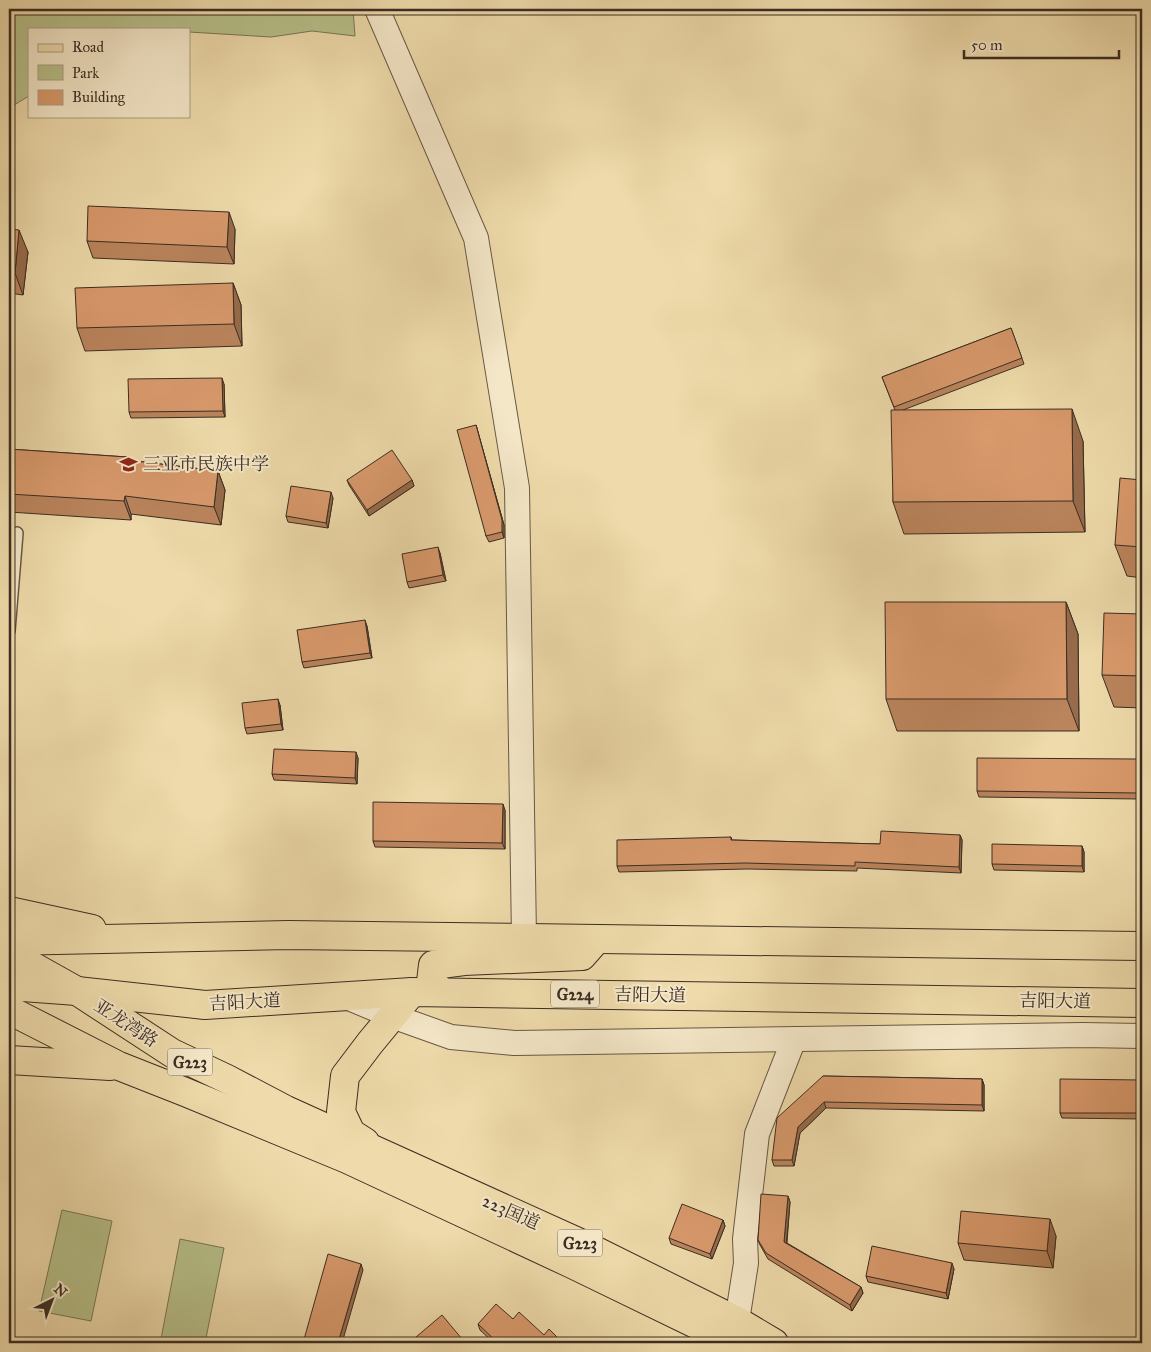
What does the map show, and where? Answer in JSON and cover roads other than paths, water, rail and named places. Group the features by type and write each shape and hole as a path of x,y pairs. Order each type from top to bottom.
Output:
{"main road":[{"path":"9,911 135,938"},
{"path":"9,941 288,935 1142,946"},
{"path":"442,992 431,982 433,965 464,961 582,956 598,939"},
{"name":"亚龙湾路","path":"9,953 77,991 172,1053 286,1110 380,1153"},
{"name":"吉阳大道","path":"9,986 77,991 205,1005 412,992 1142,1003"},
{"path":"380,1153 351,1133 341,1112 346,1076 412,992"},
{"name":"亚龙湾路","path":"9,1010 119,1066 347,1159"},
{"path":"9,1060 119,1066"},
{"name":"223国道","path":"380,1153 580,1243 734,1332"},
{"name":"223国道","path":"347,1159 708,1330 734,1332 774,1343"}],"street":[{"path":"377,9 476,238 515,478 517,498 524,938"},
{"path":"344,996 392,1016 451,1037 514,1043 1142,1036"},
{"path":"734,1332 746,1263 744,1238 757,1134 794,1039"}],"lane":[{"path":"9,631 17,533"}],"place":[{"name":"三亚市民族中学","path":"129,464"}]}
